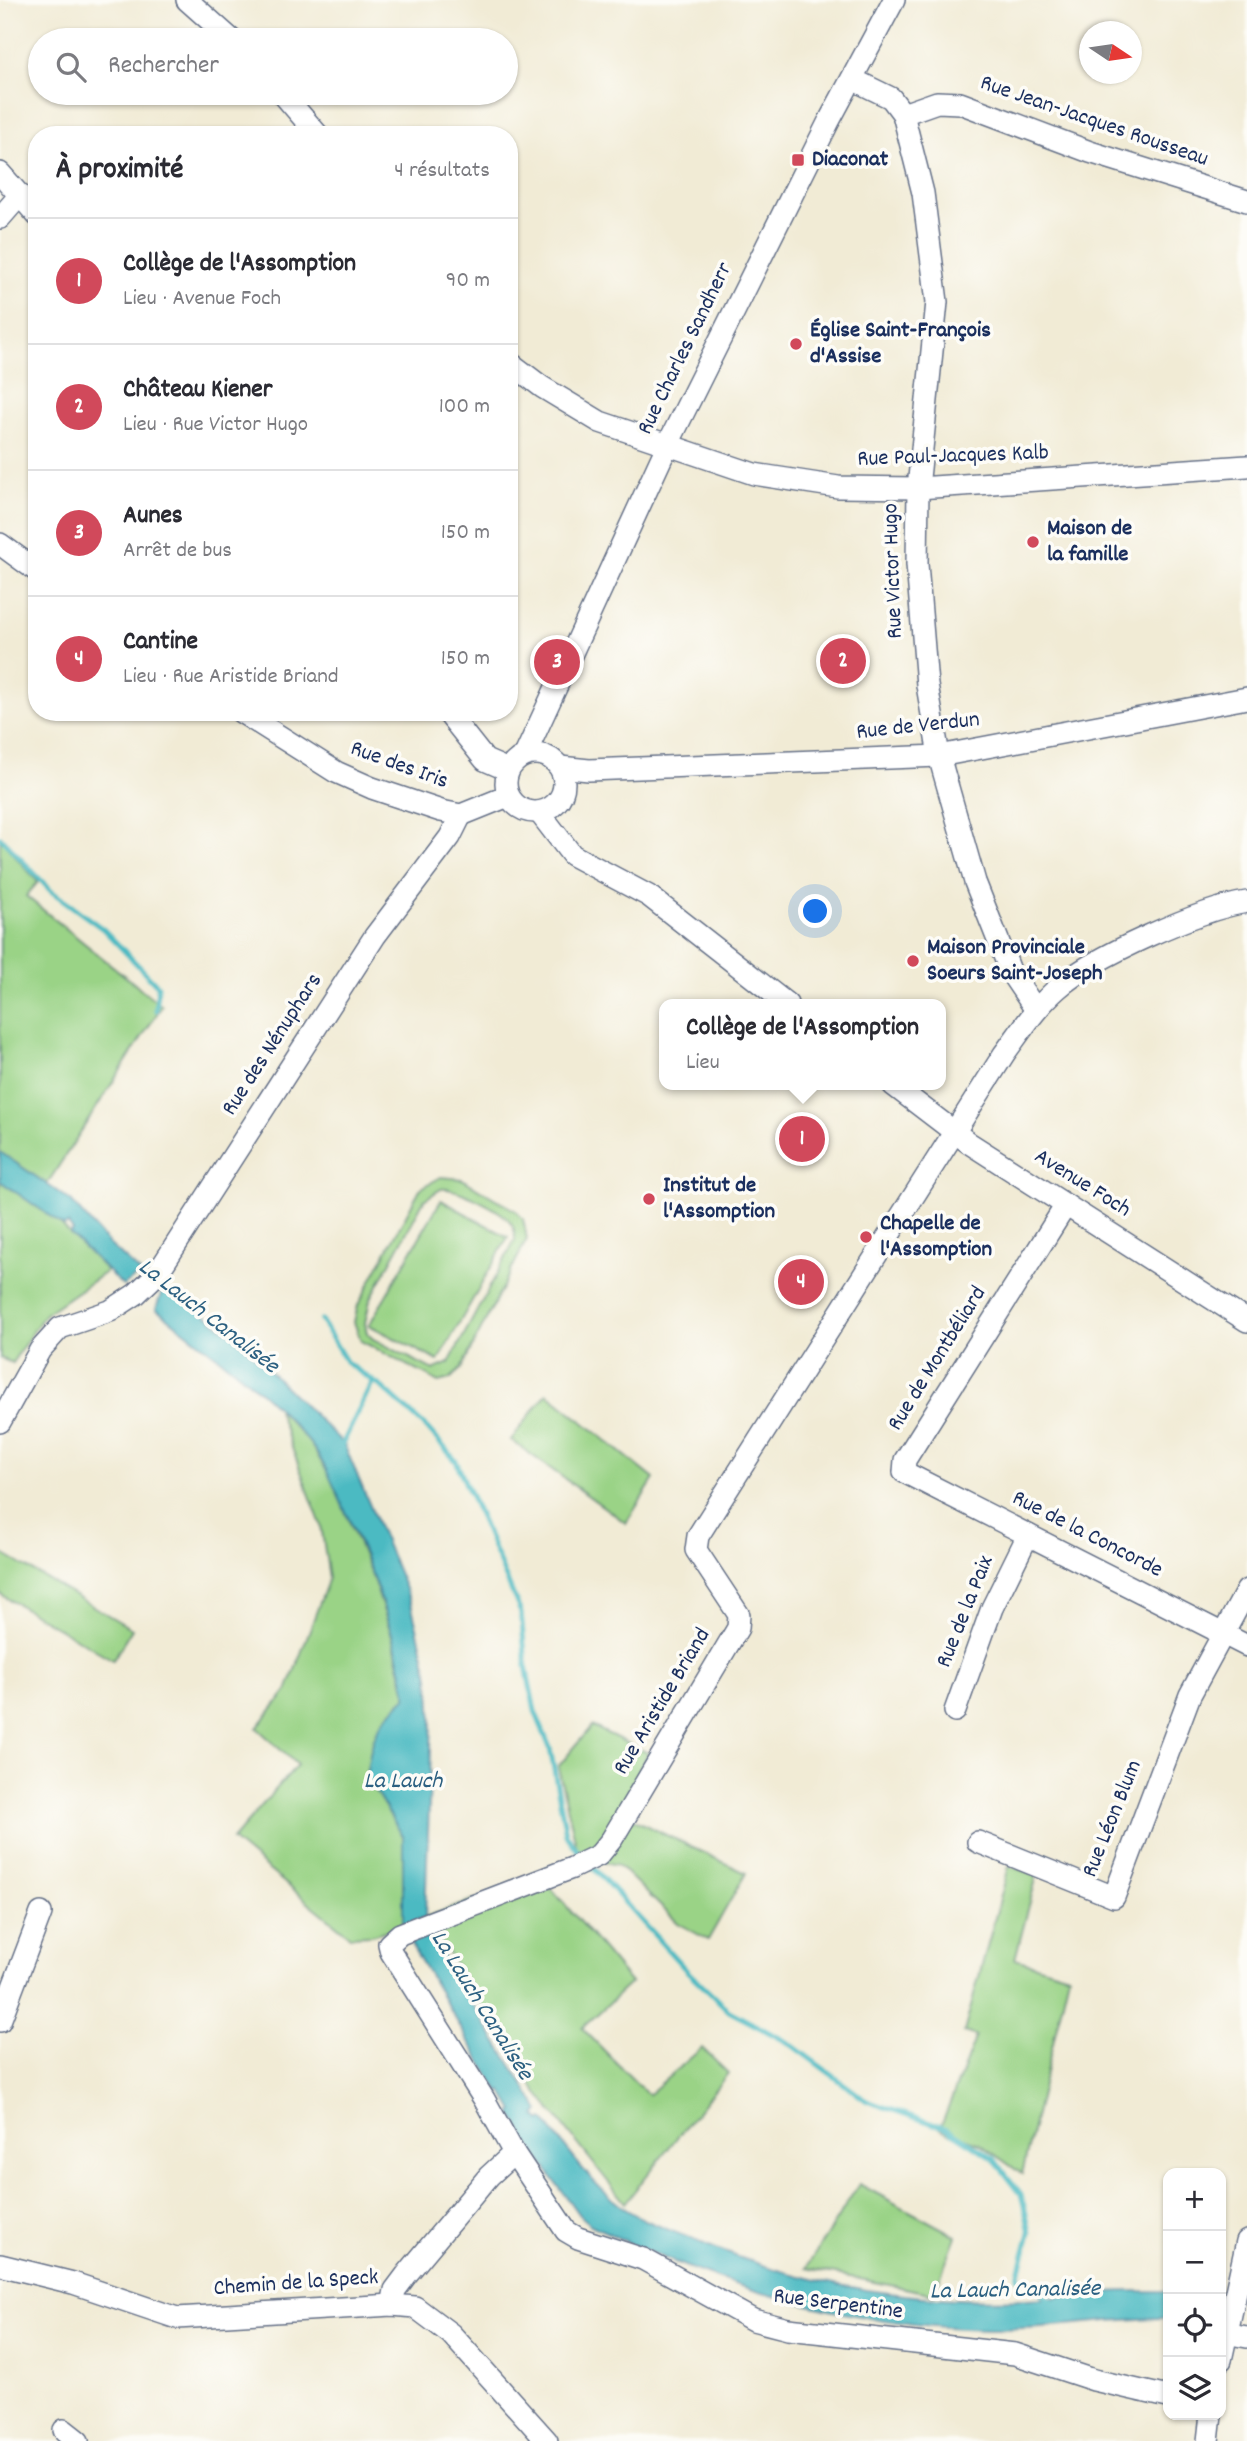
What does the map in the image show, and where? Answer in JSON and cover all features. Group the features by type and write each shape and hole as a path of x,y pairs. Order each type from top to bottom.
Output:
{"street":[{"path":"187,0 218,28"},
{"name":"Rue Charles Sandherr","path":"548,780 540,727 667,446 894,0"},
{"path":"852,79 891,98 903,114"},
{"name":"Rue Jean-Jacques Rousseau","path":"903,114 937,102 960,103 1090,152 1247,201"},
{"path":"292,105 310,126"},
{"name":"Rue Victor Hugo","path":"903,114 923,193 937,302 918,488 917,564 921,633 939,756 975,883 1011,973 1036,1010"},
{"path":"0,173 28,205"},
{"path":"0,218 19,195"},
{"name":"Rue Paul-Jacques Kalb","path":"518,369 542,387 600,422 754,474 838,487 918,488 1247,466"},
{"path":"0,544 28,564"},
{"name":"Rue de Verdun","path":"508,770 548,780 589,770 939,756 1247,698"},
{"name":"Rue des Iris","path":"255,721 336,772 384,792 461,815 508,796"},
{"path":"454,721 485,760 508,770 505,783 508,796 516,806 527,811 548,780"},
{"path":"548,780 559,838 572,855 649,896 782,999"},
{"name":"Rue des Nénuphars","path":"0,1422 40,1350 60,1328 110,1311 157,1274 375,936 450,837 461,815"},
{"name":"Rue Aristide Briand","path":"395,1939 435,1920 590,1859 612,1839 738,1628 739,1615 696,1550 698,1536 881,1252 954,1131 1036,1010 1060,986 1116,952 1174,925 1247,902"},
{"name":"Avenue Foch","path":"900,1090 954,1131 1247,1321"},
{"name":"Rue de Montbéliard","path":"904,1472 905,1460 1066,1205"},
{"name":"Rue de la Concorde","path":"904,1472 1247,1646"},
{"name":"Rue de la Paix","path":"955,1711 992,1608 1028,1535"},
{"path":"1222,1633 1247,1590"},
{"name":"Rue Léon Blum","path":"978,1842 1114,1897 1189,1695 1222,1633"},
{"path":"0,2021 41,1913"},
{"name":"Rue Serpentine","path":"395,1939 391,1952 477,2088 514,2153 566,2231 578,2238 643,2259 753,2320 789,2329 1015,2354 1094,2379 1163,2396"},
{"path":"392,2305 395,2290 407,2274 489,2176 514,2153"},
{"path":"1222,2357 1247,2241"},
{"name":"Chemin de la Speck","path":"0,2265 73,2283 177,2318 392,2305 415,2307 451,2334 547,2441"},
{"path":"1227,2325 1247,2337"},
{"path":"1209,2441 1211,2420"}],"green space":[{"path":"0,839 38,882 26,896 162,1006 47,1184 0,1152"},
{"path":"441,1177 462,1179 516,1211 523,1219 527,1239 461,1369 450,1379 439,1382 361,1341 354,1322 358,1305 420,1189","holes":["441,1189 467,1195 499,1212 512,1225 515,1240 449,1363 433,1370 373,1339 367,1333 365,1323 370,1300 424,1200"]},
{"path":"0,1181 57,1221 107,1271 45,1314 12,1363 0,1358"},
{"path":"441,1200 508,1237 438,1361 369,1325"},
{"path":"547,1393 654,1479 626,1523 511,1440"},
{"path":"277,1408 310,1443 332,1480 372,1576 392,1636 407,1697 388,1715 377,1732 366,1776 403,1836 403,1926 371,1935 350,1936 232,1840 297,1765 257,1728 287,1691 329,1578 321,1525"},
{"path":"0,1552 132,1629 113,1660 0,1594"},
{"path":"592,1726 648,1753 618,1812 746,1873 708,1940 678,1923 618,1865 579,1857 558,1767"},
{"path":"1009,1866 1037,1875 1015,1959 1069,1975 1022,2174 980,2144 940,2129 976,2036 964,2032"},
{"path":"542,1877 631,1983 582,2028 648,2095 702,2048 728,2073 625,2203 536,2091 425,1917"},
{"path":"859,2184 956,2236 934,2294 806,2268"}],"water":[{"path":"0,1152 71,1201 108,1243 141,1273 123,1286 70,1234 73,1231 68,1224 64,1226 0,1181"},
{"name":"La Lauch","path":"163,1288 191,1303 237,1339 344,1444 411,1603 429,1677 432,1720 425,1917 403,1926 403,1836 366,1776 377,1732 388,1715 407,1697 389,1623 372,1575 331,1480 314,1448 255,1387 156,1309"},
{"path":"432,1930 445,1960 540,2111 536,2115 541,2121 544,2119 600,2188 639,2217 749,2261 850,2287 902,2295 1005,2300 1117,2291 1163,2291 1163,2318 988,2329 883,2320 782,2299 733,2284 589,2224 579,2215 532,2149 511,2113 514,2111 502,2091 499,2092 408,1939"}],"waterway":[{"path":"0,837 51,891 103,929 158,986 156,1010"},
{"path":"321,1320 347,1363 383,1388 427,1428 456,1461 521,1613 526,1666 535,1711 550,1748 566,1834 583,1858"},
{"path":"341,1447 373,1381"},
{"name":"La Lauch Canalisée","path":"590,1864 687,1971 729,2011 789,2043 867,2101 948,2129 993,2158 1021,2194 1027,2218 1030,2233 1018,2277 1055,2303"}],"place":[{"name":"Diaconat","path":"798,160"},
{"name":"Église Saint-François d'Assise","path":"796,344"},
{"name":"Maison de la famille","path":"1033,542"},
{"name":"Château Kiener","path":"843,661"},
{"name":"Aunes","path":"557,662"},
{"name":"Maison Provinciale Soeurs Saint-Joseph","path":"913,961"},
{"name":"Collège de l'Assomption","path":"802,1139"},
{"name":"Institut de l'Assomption","path":"649,1199"},
{"name":"Chapelle de l'Assomption","path":"866,1237"},
{"name":"Cantine","path":"801,1282"}]}
